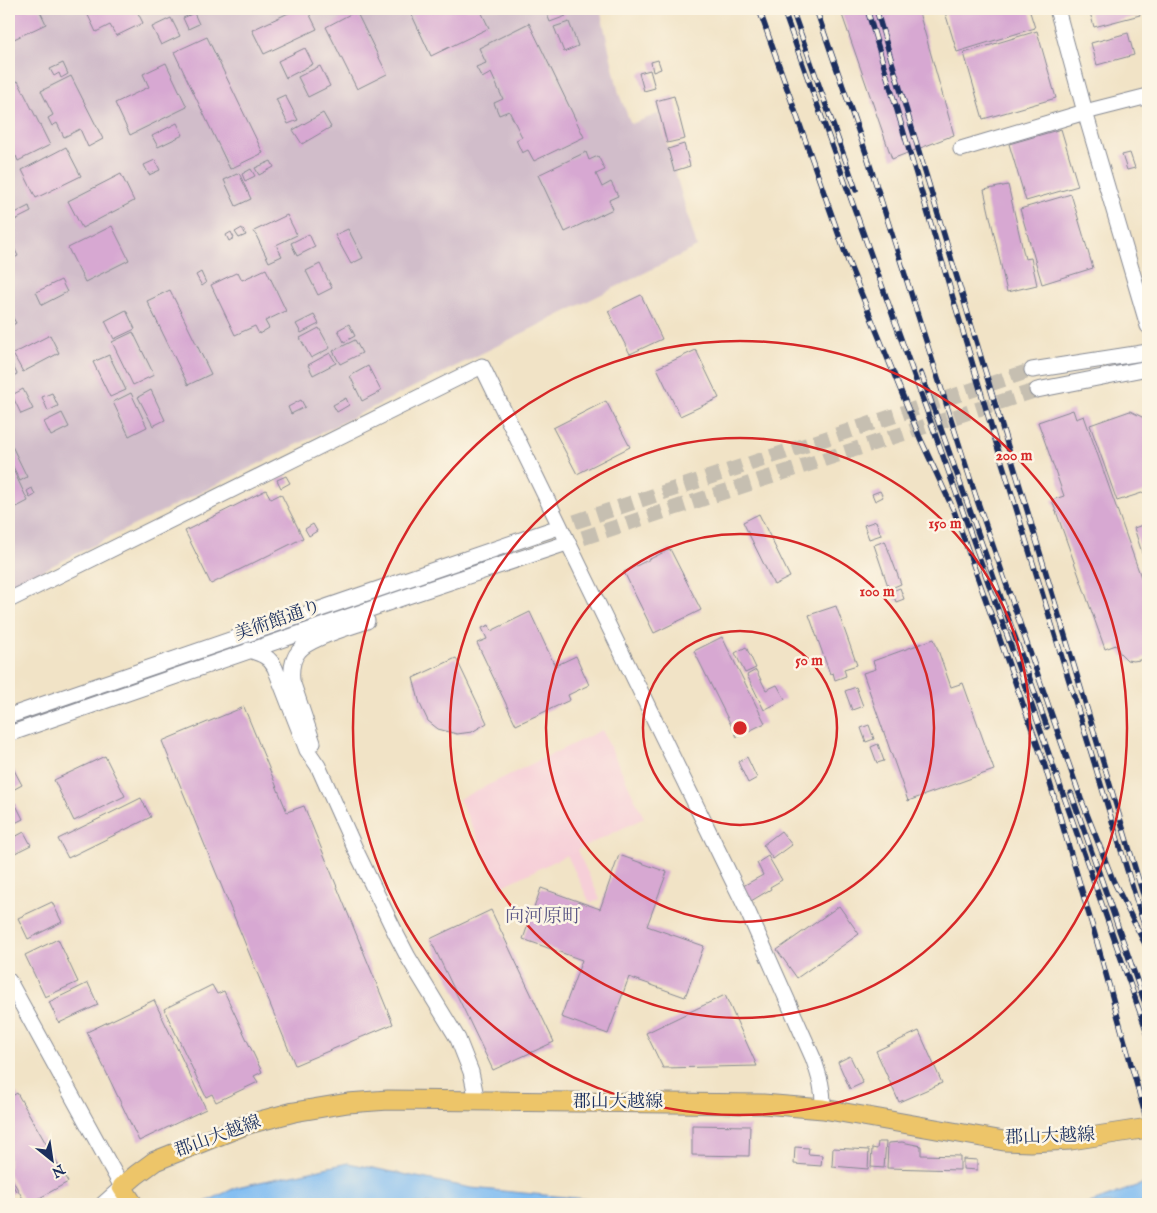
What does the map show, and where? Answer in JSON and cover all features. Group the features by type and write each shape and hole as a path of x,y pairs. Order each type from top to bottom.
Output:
{"main road":[{"name":"郡山大越線","path":"128,1196 136,1174 155,1161 248,1124 294,1112 368,1101 704,1102 763,1104 823,1109 1004,1141 1030,1142 1071,1140 1148,1128"}],"street":[{"path":"1057,9 1085,112 1148,326"},
{"path":"961,150 1085,112 1148,96"},
{"path":"1032,370 1148,352"},
{"path":"9,600 482,366 748,912 814,1058 823,1095 823,1109"},
{"path":"1037,390 1148,368"},
{"name":"美術館通り","path":"9,716 553,529"},
{"name":"美術館通り","path":"9,734 249,650 561,545"},
{"path":"318,766 315,748 292,681 291,671 298,651 320,638 391,611 398,607 408,596"},
{"path":"249,650 262,654 272,663 307,750 318,766 356,853 396,934 458,1039 471,1072 477,1101"},
{"path":"9,981 128,1196 103,1204"}],"shaded area":[{"path":"9,9 600,9 619,94 631,124 658,114 697,247 9,587"},
{"path":"602,730 644,818 577,850 600,899 590,903 567,855 501,887 459,799"}],"water":[{"path":"348,1163 471,1188 638,1204 201,1204 237,1187"},
{"path":"1148,1182 1148,1204 1087,1204"}],"building":[{"path":"16,9 39,9 46,24 14,39 9,28 9,12"},
{"path":"85,9 136,9 143,23 116,36 110,25 96,32"},
{"path":"297,9 307,9 317,29 264,54 252,30"},
{"path":"409,9 480,9 489,28 431,56"},
{"path":"545,9 563,9 566,16 550,22"},
{"path":"840,9 918,9 954,135 892,159"},
{"path":"944,9 1029,9 1035,28 957,52"},
{"path":"1089,9 1138,9 1140,15 1094,27"},
{"path":"356,11 387,74 357,89 326,27"},
{"path":"194,13 199,24 188,29 183,18"},
{"path":"171,18 180,36 161,45 152,27"},
{"path":"569,22 578,46 564,52 554,27"},
{"path":"529,23 584,137 534,161 528,150 522,153 516,140 522,137 509,111 499,115 494,103 503,99 491,73 482,78 476,67 486,63 479,48"},
{"path":"1037,31 1056,98 983,119 964,53"},
{"path":"1128,33 1134,55 1097,65 1091,43"},
{"path":"207,37 263,153 230,169 174,52"},
{"path":"305,48 313,64 286,78 278,61"},
{"path":"658,60 661,69 653,72 651,62"},
{"path":"63,63 68,74 61,78 59,73 54,76 50,69"},
{"path":"166,63 187,107 130,135 115,103 149,87 143,74"},
{"path":"320,66 330,86 308,97 298,77"},
{"path":"650,70 655,88 644,91 639,73"},
{"path":"71,76 103,139 88,147 80,129 64,137 57,123 52,126 48,118 53,115 41,91"},
{"path":"18,81 50,145 18,161 16,156 9,160 9,85"},
{"path":"285,95 298,120 288,124 276,99"},
{"path":"674,96 685,139 667,143 656,101"},
{"path":"323,113 331,127 302,144 293,130"},
{"path":"177,123 183,135 158,147 152,136"},
{"path":"1061,129 1078,186 1026,201 1009,144"},
{"path":"684,144 690,166 674,171 668,149"},
{"path":"66,147 81,176 36,198 22,170"},
{"path":"586,152 589,160 598,156 605,170 596,174 602,187 611,182 618,196 609,200 613,209 565,232 538,175"},
{"path":"1130,153 1135,168 1127,170 1122,155"},
{"path":"155,160 160,170 149,175 144,165"},
{"path":"271,161 274,167 259,175 255,168"},
{"path":"251,169 255,176 245,181 242,174"},
{"path":"239,173 251,199 236,206 224,180"},
{"path":"121,174 134,201 82,228 68,201"},
{"path":"1008,185 1025,259 1031,258 1037,285 1007,292 984,190"},
{"path":"1071,194 1093,268 1042,284 1020,209"},
{"path":"29,206 31,212 9,223 9,216"},
{"path":"287,215 297,235 276,245 282,256 269,262 254,231"},
{"path":"112,226 129,260 85,282 68,248"},
{"path":"242,228 246,235 239,238 235,232"},
{"path":"348,229 363,258 351,264 335,235"},
{"path":"231,232 234,238 229,241 226,235"},
{"path":"309,234 315,247 297,256 291,243"},
{"path":"13,246 18,256 14,258 9,248"},
{"path":"320,264 332,288 318,295 306,271"},
{"path":"266,269 286,311 265,321 269,328 259,334 255,326 235,335 211,285 238,272 242,280"},
{"path":"201,272 206,283 202,286 196,275"},
{"path":"61,280 67,292 42,305 36,292"},
{"path":"170,290 211,374 188,385 147,301"},
{"path":"641,295 662,339 630,354 608,311"},
{"path":"126,310 135,329 114,339 105,321"},
{"path":"9,311 16,323 9,327"},
{"path":"314,315 319,324 301,333 296,324"},
{"path":"349,324 355,336 344,342 338,330"},
{"path":"319,328 330,348 311,358 300,338"},
{"path":"133,332 154,375 133,385 112,342"},
{"path":"50,335 59,353 23,372 13,354"},
{"path":"355,340 362,353 340,364 333,351"},
{"path":"696,350 719,398 680,416 657,368"},
{"path":"330,353 336,363 313,375 308,365"},
{"path":"109,355 126,390 110,397 93,362"},
{"path":"9,358 17,374 9,378"},
{"path":"368,366 381,391 362,401 350,376"},
{"path":"23,389 33,409 21,414 12,395"},
{"path":"151,390 165,420 153,426 138,397"},
{"path":"52,393 58,406 48,411 42,397"},
{"path":"131,393 147,427 129,436 113,402"},
{"path":"346,398 349,405 337,412 333,405"},
{"path":"301,400 305,407 291,414 288,407"},
{"path":"606,401 630,447 577,474 553,428"},
{"path":"1073,410 1076,419 1084,416 1148,597 1148,655 1140,660 1127,660 1120,653 1116,645 1105,649 1052,500 1064,496 1038,422"},
{"path":"1130,411 1146,419 1148,427 1148,491 1117,501 1090,425"},
{"path":"62,413 69,427 51,436 44,422"},
{"path":"12,446 27,477 20,481 9,458 9,448"},
{"path":"9,461 28,501 9,511"},
{"path":"286,476 290,483 281,488 277,480"},
{"path":"32,488 35,495 30,498 27,491"},
{"path":"266,490 271,499 281,494 303,538 211,584 185,531"},
{"path":"880,491 883,497 875,501 872,494"},
{"path":"759,514 790,577 774,585 743,522"},
{"path":"876,521 881,535 869,539 864,525"},
{"path":"1148,523 1148,558 1144,559 1134,528"},
{"path":"313,524 317,531 309,536 305,529"},
{"path":"885,541 901,584 889,589 874,545"},
{"path":"670,549 701,610 654,633 624,572"},
{"path":"900,588 904,599 896,602 892,591"},
{"path":"836,606 857,665 844,669 846,676 835,680 833,673 830,674 809,615"},
{"path":"530,612 555,666 576,656 589,685 568,695 570,700 516,725 477,643 487,639 482,628 489,625 491,631"},
{"path":"722,637 765,723 737,737 694,651"},
{"path":"934,639 951,687 963,683 994,770 908,801 863,673 876,669 873,661"},
{"path":"746,647 756,668 745,673 735,653"},
{"path":"456,658 487,723 472,732 457,734 438,729 428,721 420,704 413,678"},
{"path":"756,670 766,690 777,685 785,699 764,710 747,675"},
{"path":"856,687 863,706 852,710 845,691"},
{"path":"244,707 287,812 304,806 393,1024 295,1065 162,741"},
{"path":"869,725 874,739 866,742 861,728"},
{"path":"878,744 884,761 877,763 871,747"},
{"path":"105,756 125,796 74,821 54,780"},
{"path":"747,757 757,778 748,783 738,762"},
{"path":"14,770 22,785 9,792 9,773"},
{"path":"141,798 151,817 68,858 58,839"},
{"path":"15,803 23,819 9,826 9,806"},
{"path":"781,831 792,845 773,859 763,845"},
{"path":"24,832 31,845 9,856 9,840"},
{"path":"619,855 667,872 647,926 704,946 685,997 629,977 608,1034 561,1017 582,960 523,939 541,888 600,909"},
{"path":"768,856 782,880 751,901 743,886 763,875 757,863"},
{"path":"52,902 62,922 28,939 18,918"},
{"path":"839,906 859,934 797,978 777,950"},
{"path":"491,910 554,1042 493,1070 430,939"},
{"path":"58,939 78,982 45,997 25,955"},
{"path":"88,983 98,1005 59,1023 49,1002"},
{"path":"212,985 217,994 224,991 262,1072 254,1076 258,1082 216,1102 212,1094 206,1097 164,1009"},
{"path":"725,995 757,1066 663,1068 646,1033"},
{"path":"154,1000 206,1109 139,1141 87,1032"},
{"path":"919,1031 942,1083 899,1102 876,1051"},
{"path":"850,1056 863,1083 850,1089 838,1062"},
{"path":"17,1093 68,1182 29,1204 26,1204 9,1174 9,1098"},
{"path":"692,1125 750,1126 749,1156 692,1155"},
{"path":"878,1142 886,1142 884,1168 871,1167 872,1148 877,1149"},
{"path":"902,1142 921,1146 921,1155 960,1156 960,1170 887,1168 888,1143"},
{"path":"795,1147 809,1148 808,1154 822,1155 821,1166 794,1164"},
{"path":"833,1148 869,1150 868,1169 832,1166"},
{"path":"963,1159 977,1160 977,1170 963,1169"},
{"path":"9,1179 16,1191 9,1195"}],"tunnel":[{"path":"553,529 1032,370"},
{"path":"561,545 1037,390"}],"railway":[{"path":"759,9 848,261 920,438 954,511 1044,763 1095,935 1148,1125"},
{"path":"783,9 1148,1035"},
{"path":"792,9 856,190"},
{"path":"816,9 867,156 976,497 1081,799 1113,880 1148,950"},
{"path":"867,9 994,436 1148,938"},
{"path":"876,9 1148,911"},
{"path":"921,373 1047,727"},
{"path":"1071,793 1148,1012"}],"district":[{"name":"向河原町","path":"543,917"}]}
